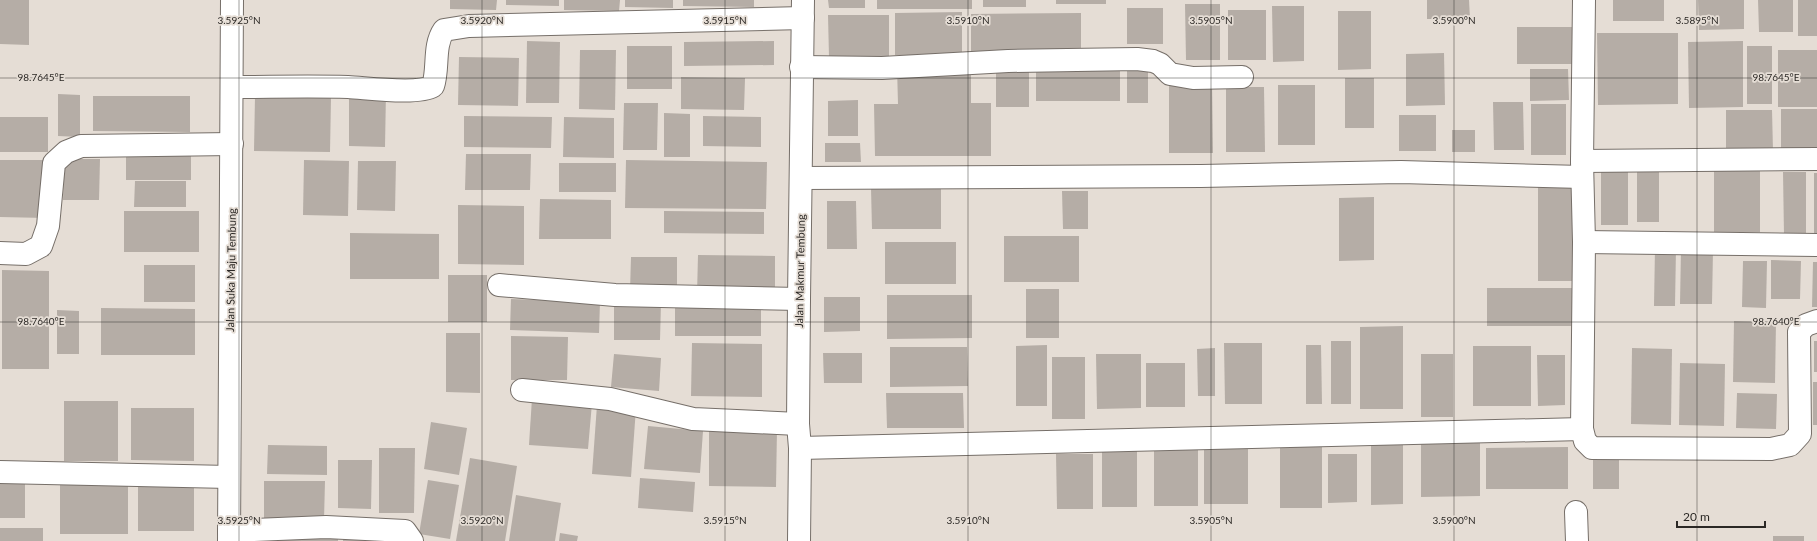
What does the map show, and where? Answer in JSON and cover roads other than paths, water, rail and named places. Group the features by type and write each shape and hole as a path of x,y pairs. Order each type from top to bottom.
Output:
{"street":[{"name":"Jalan Suka Maju Tembung","path":"229,536 232,0"},
{"path":"1584,0 1582,169 1584,242 1582,429 1585,441 1592,448 1771,449 1790,445 1808,434 1799,332 1806,325 1817,321"},
{"path":"232,87 428,89 433,86 437,75 439,37 444,30 469,26 803,9"},
{"name":"Jalan Makmur Tembung","path":"799,541 800,448 798,424 801,67 803,9"},
{"path":"801,67 882,68 1008,61 1137,59 1153,61 1160,64 1170,74 1193,78 1242,77"},
{"path":"0,253 26,254 41,246 48,226 54,163 66,152 81,146 232,144"},
{"path":"801,178 1201,176 1582,169 1817,160"},
{"path":"1584,242 1817,245"},
{"path":"499,285 615,295 799,299"},
{"path":"522,390 610,399 693,419 798,424"},
{"path":"800,448 1582,429"},
{"path":"0,472 229,477"},
{"path":"1576,512 1577,541"},
{"path":"229,536 326,527 405,532 412,541"}]}
